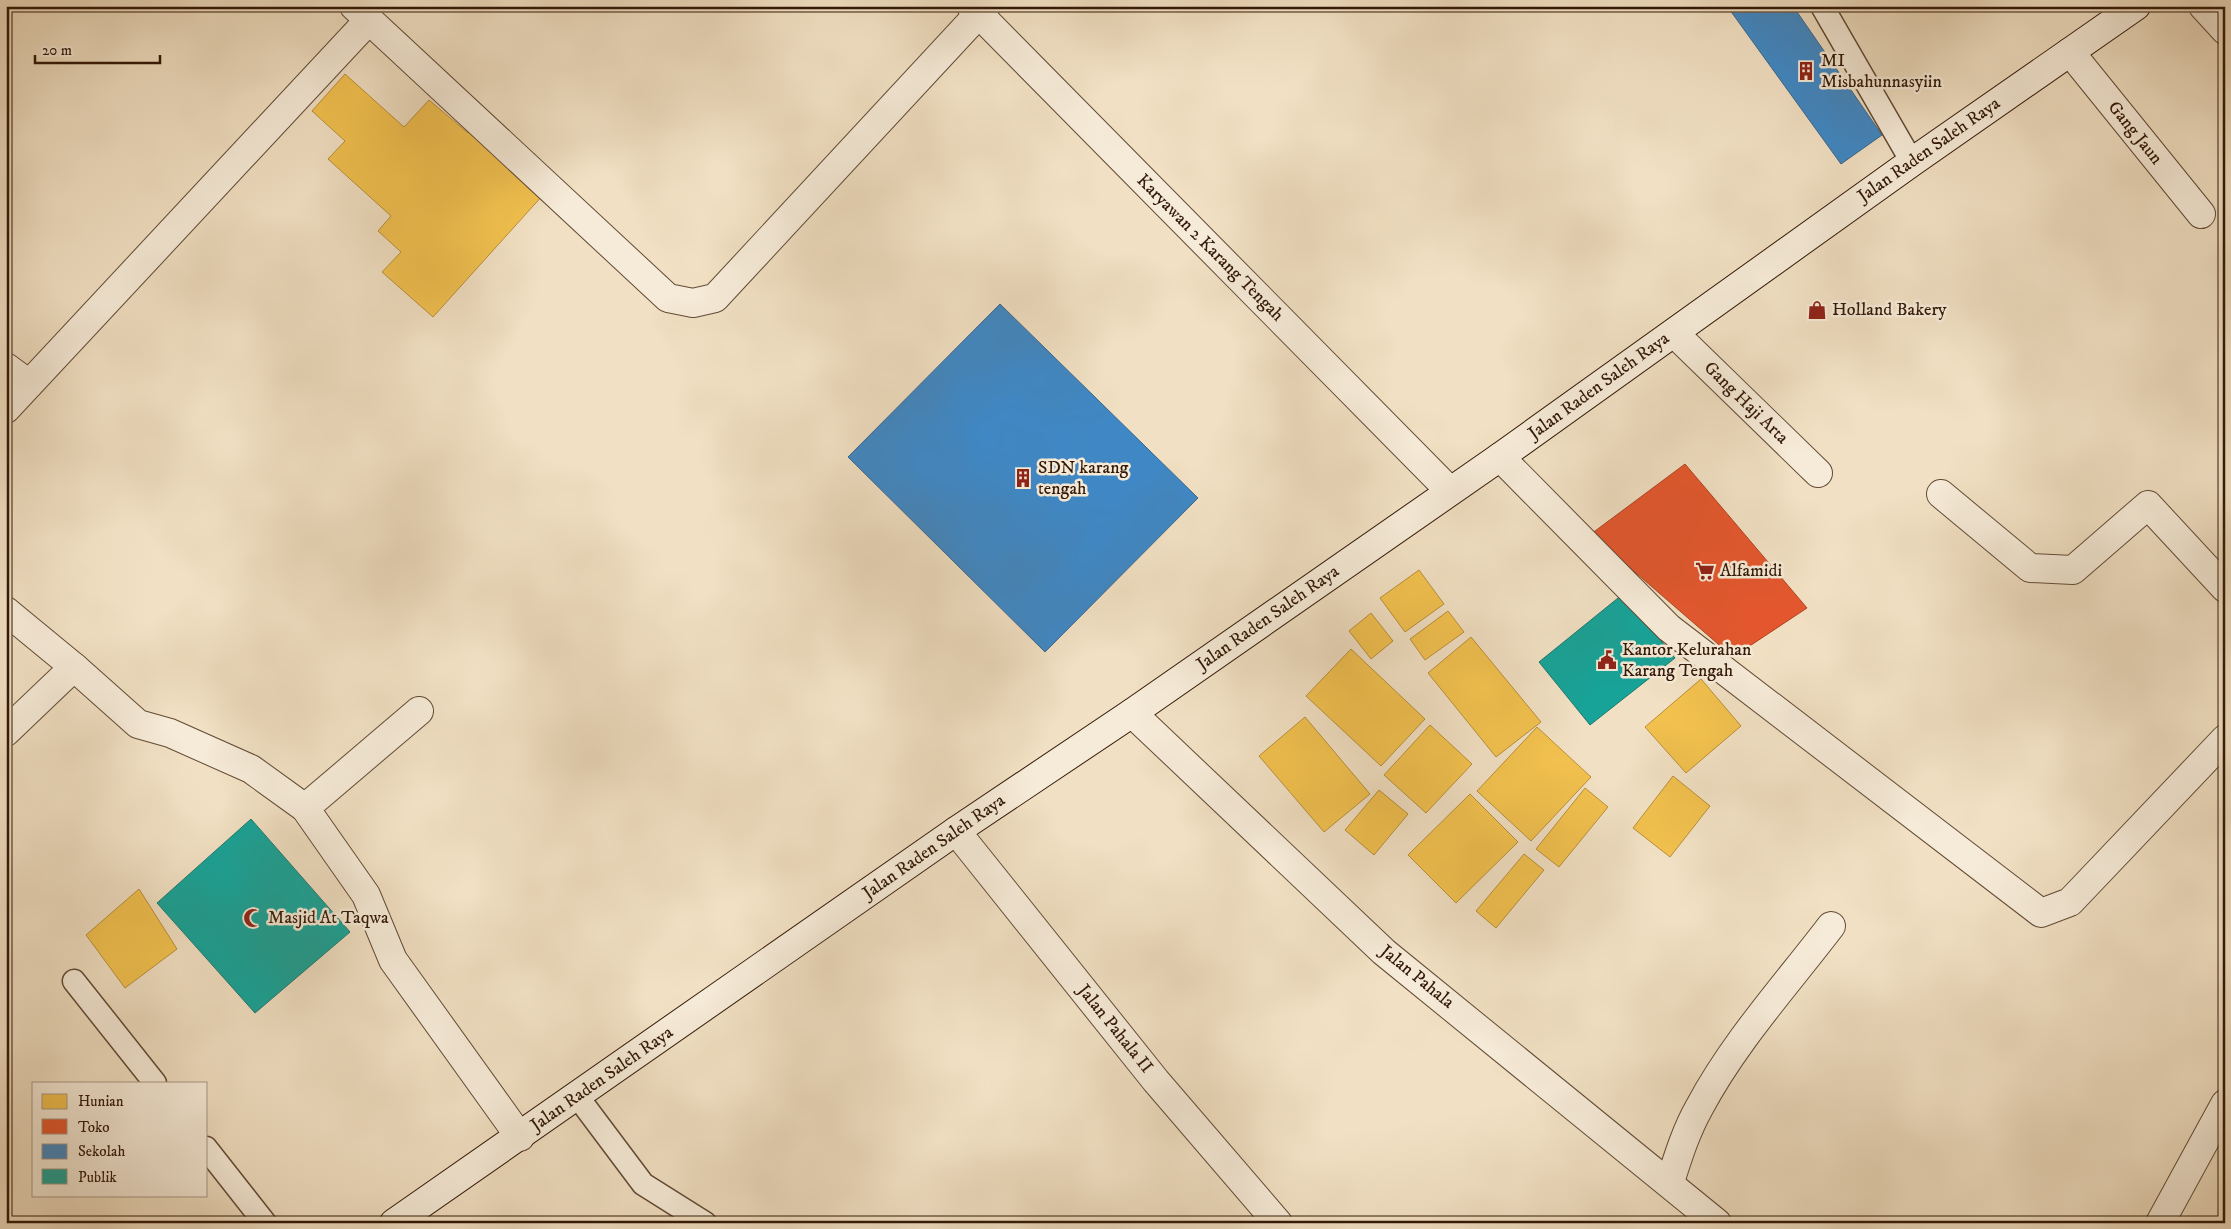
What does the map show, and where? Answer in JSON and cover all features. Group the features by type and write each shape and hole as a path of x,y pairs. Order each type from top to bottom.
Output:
{"street":[{"name":"Jalan Raden Saleh Raya","path":"394,1223 520,1137 956,831 1132,713 1500,457 1912,162 2136,6"},
{"path":"2203,6 2225,30"},
{"path":"6,409 362,13 668,298 694,303 715,298 978,9"},
{"name":"Karyawan 2 Karang Tengah","path":"978,9 1450,491"},
{"name":"Gang Jaun","path":"2070,52 2201,214"},
{"name":"Gang Haji Arta","path":"1674,332 1818,473"},
{"path":"6,367 29,384"},
{"path":"1500,457 1669,628 2041,913 2070,902 2225,739"},
{"path":"1941,494 2030,568 2073,570 2148,505 2225,588"},
{"path":"6,611 74,667 138,724 170,733 251,769 305,808 366,895 393,960 520,1137"},
{"path":"6,732 74,667"},
{"path":"305,808 419,711"},
{"name":"Jalan Pahala","path":"1132,713 1384,952 1670,1182 1717,1223"},
{"name":"Jalan Pahala II","path":"956,831 1156,1081 1278,1223"},
{"path":"1670,1182 1684,1139 1726,1063 1831,926"},
{"path":"2160,1223 2225,1104"}],"lane":[{"path":"1822,6 1912,162"},
{"path":"74,982 154,1082"},
{"path":"577,1096 643,1184 705,1223"},
{"path":"208,1151 265,1223"}],"building: Hunian":[{"path":"345,74 404,127 429,100 468,133 470,130 543,195 433,317 382,272 401,252 378,231 391,216 328,159 345,141 312,111"},
{"path":"1419,570 1444,604 1405,632 1380,598"},
{"path":"1448,611 1464,632 1425,660 1410,639"},
{"path":"1371,613 1393,641 1371,659 1349,631"},
{"path":"1471,637 1541,722 1496,757 1428,673"},
{"path":"1351,649 1425,719 1381,766 1306,696"},
{"path":"1701,679 1741,726 1686,773 1645,727"},
{"path":"1305,717 1370,794 1324,832 1259,756"},
{"path":"1430,725 1472,764 1426,813 1384,775"},
{"path":"1537,727 1591,777 1531,841 1477,791"},
{"path":"1673,776 1710,806 1670,857 1633,828"},
{"path":"1585,788 1608,807 1559,867 1536,849"},
{"path":"1379,790 1408,814 1374,855 1345,830"},
{"path":"1470,794 1518,842 1456,903 1408,855"},
{"path":"1524,854 1544,870 1496,928 1476,911"},
{"path":"139,889 177,949 125,988 86,935"}],"building: Toko":[{"name":"Alfamidi","path":"1685,464 1807,608 1733,657 1591,534"}],"building: Sekolah":[{"name":"MI Misbahunnasyiin","path":"1727,6 1793,6 1882,135 1841,164"},
{"name":"SDN karang tengah","path":"1000,304 1198,498 1045,652 848,457"}],"building: Publik":[{"name":"Kantor Kelurahan Karang Tengah","path":"1623,594 1675,658 1590,725 1539,662"},
{"name":"Masjid At Taqwa","path":"251,819 350,932 255,1013 157,903"}],"place":[{"name":"MI Misbahunnasyiin","path":"1806,71"},
{"name":"Holland Bakery","path":"1817,310"},
{"name":"SDN karang tengah","path":"1023,478"},
{"name":"Alfamidi","path":"1705,571"},
{"name":"Kantor Kelurahan Karang Tengah","path":"1607,660"},
{"name":"Masjid At Taqwa","path":"253,918"}]}
